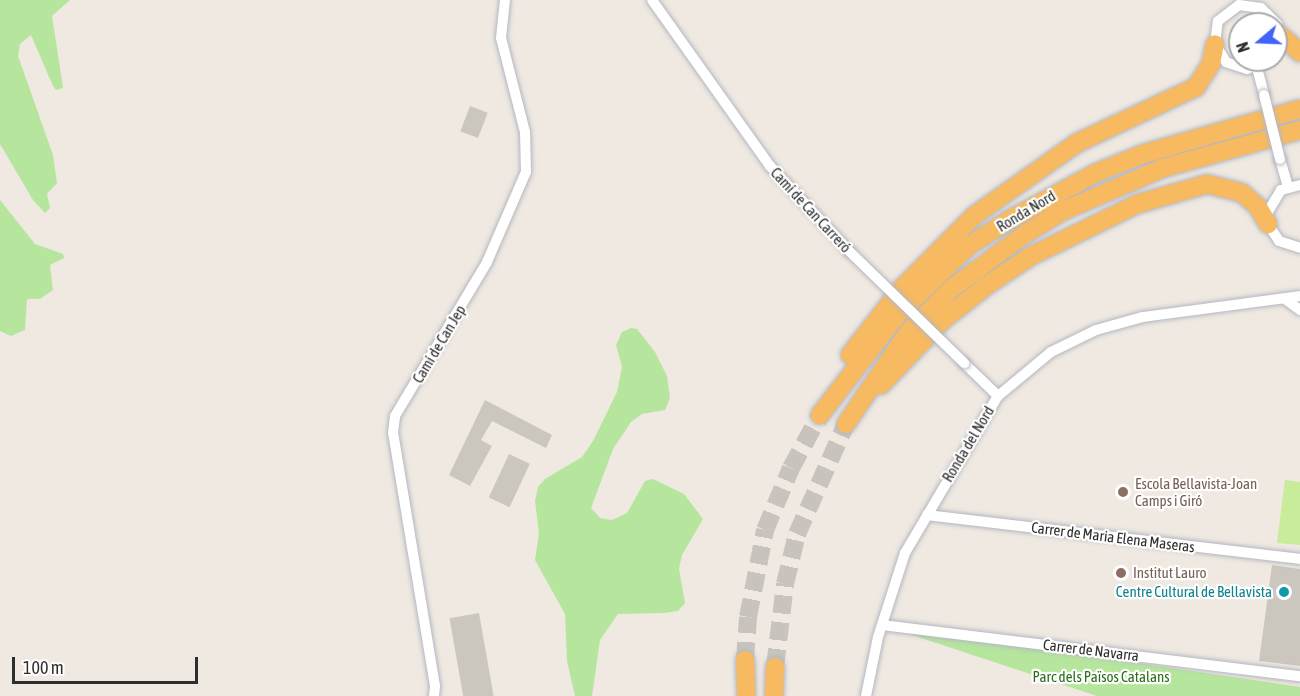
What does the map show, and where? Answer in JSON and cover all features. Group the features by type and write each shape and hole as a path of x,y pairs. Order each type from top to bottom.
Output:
{"highway":[{"name":"Ronda Nord","path":"1215,44 1211,64 1196,87 1077,143 975,215 908,281 870,328 831,382 820,415 904,307 970,245 1009,220 1096,173 1143,154 1300,109"},
{"name":"Ronda Nord","path":"1268,224 1258,207 1242,193 1207,184 1137,204 1085,227 1029,257 969,300 907,356 850,420 909,332 951,289 1025,234 1063,211 1153,171 1300,130"},
{"path":"745,660 746,696"},
{"path":"774,696 775,667"}],"street":[{"name":"Camí de Can Jep","path":"434,696 435,686 393,433 395,416 487,262 526,172 525,132 501,38 505,0"},
{"name":"Camí de Can Carreró","path":"652,0 770,166 849,251 998,396"},
{"path":"1228,63 1215,44 1218,21 1228,10 1239,5 1258,3"},
{"path":"1258,72 1288,187"},
{"path":"1300,185 1288,187 1271,201 1268,224 1279,241 1300,248"},
{"name":"Ronda del Nord","path":"866,696 882,625 905,554 998,396 1051,352 1096,330 1143,317 1300,296"},
{"path":"1285,299 1300,310"},
{"name":"Carrer de Maria Elena Maseras","path":"927,515 1300,559"},
{"name":"Carrer de Navarra","path":"882,625 1300,676"}],"green space":[{"path":"0,0 70,0 52,16 63,88 56,90 53,86 31,35 20,44 18,56 53,155 57,183 47,194 50,208 45,213 33,200 0,144"},
{"path":"0,200 35,244 63,254 64,258 50,265 53,290 40,299 27,299 25,330 11,336 0,331"},
{"path":"631,328 637,329 655,352 667,376 670,398 665,410 642,414 631,422 613,449 591,508 600,518 612,520 627,513 645,481 653,479 684,494 703,519 682,555 679,569 685,603 678,611 618,614 600,640 592,696 575,696 567,661 565,614 535,560 539,533 535,501 538,487 545,479 582,457 593,441 617,392 622,367 616,345 622,332"},
{"path":"1285,480 1300,482 1300,545 1277,543"},
{"name":"Parc dels Països Catalans","path":"882,625 1300,687 1300,696 1097,696"}],"building":[{"path":"470,106 488,113 478,138 460,131"},
{"path":"485,400 552,435 546,448 492,421 481,440 492,446 470,486 449,475"},
{"path":"509,454 530,464 510,507 489,498"},
{"name":"Centre Cultural de Bellavista","path":"1272,565 1300,569 1300,666 1259,661"},
{"path":"479,613 494,696 463,696 449,618"}],"tunnel":[{"path":"745,660 748,617 765,530 791,468 820,415"},
{"path":"775,667 785,584 797,534 846,424"}],"place":[{"name":"Escola Bellavista-Joan Camps i Giró","path":"1123,492"},
{"name":"Institut Lauro","path":"1121,573"},
{"name":"Centre Cultural de Bellavista","path":"1284,592"}]}
